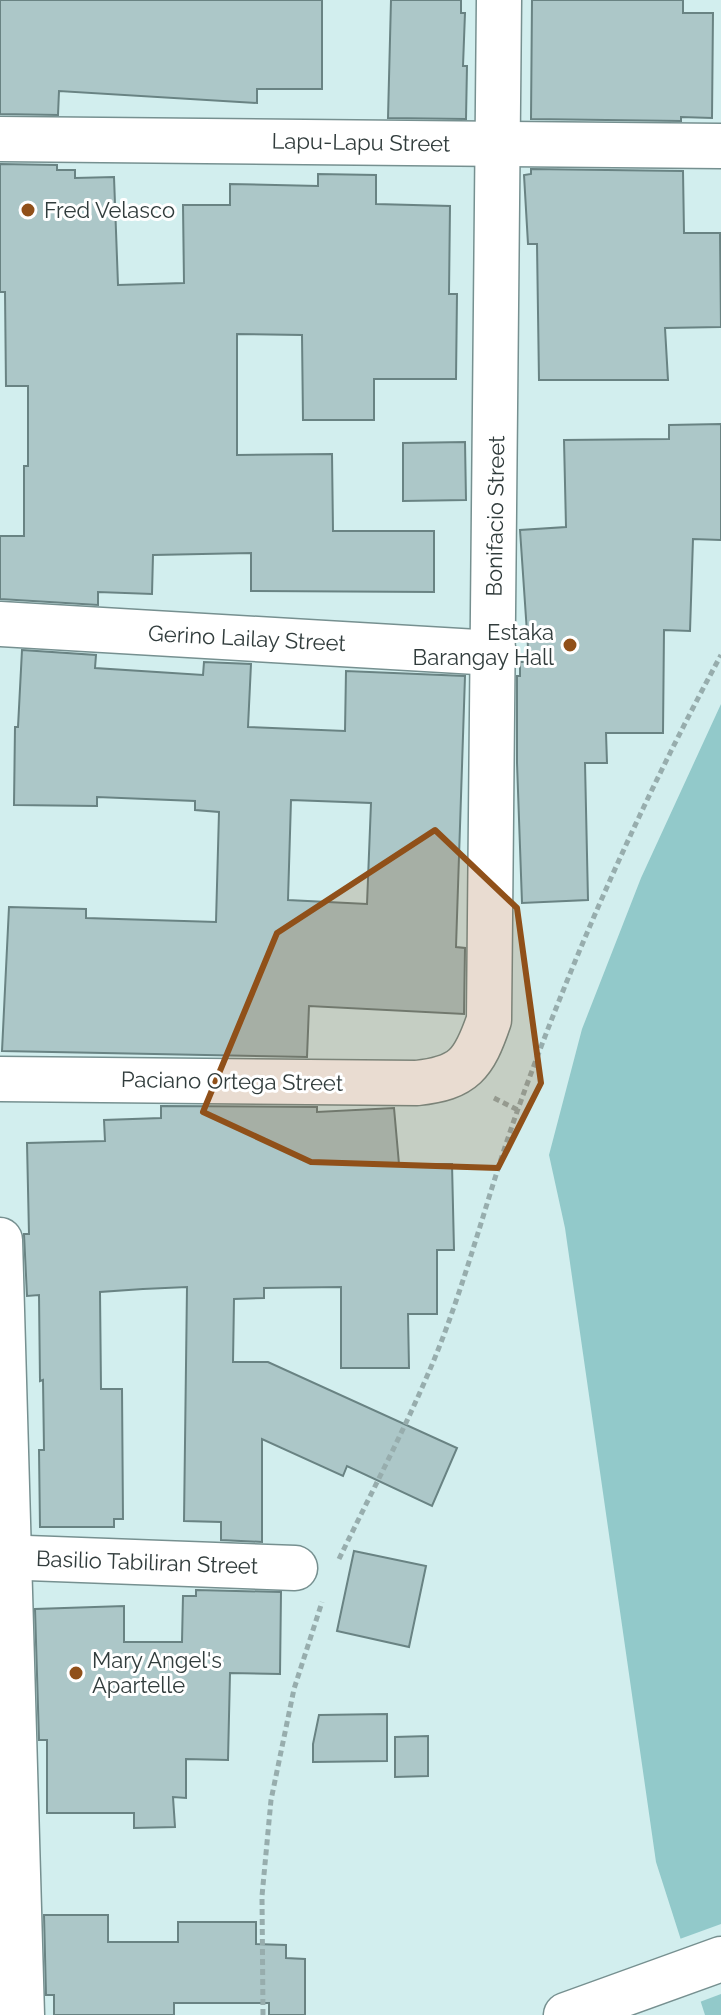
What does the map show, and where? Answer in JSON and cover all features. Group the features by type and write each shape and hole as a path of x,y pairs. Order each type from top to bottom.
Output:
{"main road":[{"name":"Bonifacio Street","path":"462,1071 480,1048 489,1020 499,0"},
{"name":"Lapu-Lapu Street","path":"0,139 721,146"},
{"name":"Gerino Lailay Street","path":"0,624 494,653"},
{"name":"Paciano Ortega Street","path":"0,1079 417,1083 439,1081 462,1071"},
{"path":"0,1240 5,1557 22,2015"},
{"name":"Basilio Tabiliran Street","path":"5,1557 314,1570"},
{"path":"566,2015 721,1959"}],"path":[{"path":"314,1570 394,1446 439,1346 518,1110 618,863 677,737 721,655"},
{"path":"263,2015 262,1896 271,1800 294,1689 323,1601"}],"highlighted area":[{"path":"435,830 517,908 541,1083 498,1168 311,1162 203,1112 277,933"}],"water":[{"path":"721,704 721,2015 705,2015 656,1862 565,1228 549,1155 582,1029 641,878"}],"pier":[{"path":"721,1924 721,1994 697,2003 677,1940"}],"building":[{"path":"0,0 322,0 322,89 257,89 257,103 59,91 58,115 0,114"},
{"path":"391,0 461,0 461,13 465,13 463,66 467,66 466,119 388,118"},
{"path":"532,0 683,0 683,13 713,13 712,118 681,117 681,121 531,119"},
{"path":"0,164 57,165 57,170 75,170 75,178 114,177 118,285 184,283 183,205 230,205 230,184 318,186 318,174 376,175 376,204 450,206 449,294 457,294 456,379 374,379 374,420 303,420 302,335 237,334 237,455 332,454 333,531 434,531 434,592 251,591 251,553 153,555 152,594 98,592 98,605 0,599 0,536 24,536 28,386 6,386 5,292 0,292"},
{"path":"531,169 683,171 684,233 720,233 721,327 665,328 668,380 539,380 537,244 528,244 524,175 531,174"},
{"path":"721,424 721,540 693,539 690,631 664,630 663,733 606,733 607,763 585,763 588,900 522,903 517,676 520,676 520,662 529,662 520,530 566,527 564,440 669,439 669,425"},
{"path":"465,442 466,500 403,501 403,443"},
{"path":"22,650 96,655 95,668 203,675 204,662 251,664 248,727 345,731 346,671 465,676 456,947 465,948 464,1014 309,1006 307,1057 2,1051 9,907 86,909 86,918 216,922 219,812 195,810 195,801 97,797 97,806 14,805 15,727 18,727","holes":["291,800 371,803 367,904 288,900"]},
{"path":"161,1106 317,1107 317,1112 394,1108 399,1164 452,1164 454,1250 437,1250 437,1314 408,1314 409,1368 341,1368 341,1287 264,1288 264,1298 234,1299 233,1362 268,1362 457,1448 432,1506 347,1466 343,1476 262,1439 262,1542 221,1540 221,1522 184,1521 187,1287 143,1289 100,1292 101,1389 122,1389 123,1519 114,1519 114,1527 40,1527 39,1450 44,1450 43,1380 40,1381 39,1295 27,1296 24,1234 29,1234 27,1143 105,1141 104,1120 161,1118"},
{"path":"354,1551 426,1566 409,1647 337,1631"},
{"path":"196,1590 281,1592 280,1674 230,1673 228,1760 186,1759 186,1798 173,1797 175,1827 134,1828 134,1813 47,1813 47,1740 39,1740 35,1609 124,1606 124,1642 182,1642 183,1596 196,1596"},
{"path":"387,1714 387,1761 313,1762 319,1715"},
{"path":"428,1736 428,1776 395,1777 395,1737"},
{"path":"44,1915 108,1915 108,1942 178,1942 178,1922 256,1922 256,1944 286,1945 286,1958 305,1959 305,2015 269,2015 269,2003 174,2003 174,2015 54,2015 54,1995 46,1995"}],"place":[{"name":"Fred Velasco","path":"28,210"},
{"name":"Estaka Barangay Hall","path":"570,645"},
{"name":"Mary Angel's Apartelle","path":"76,1673"}]}
